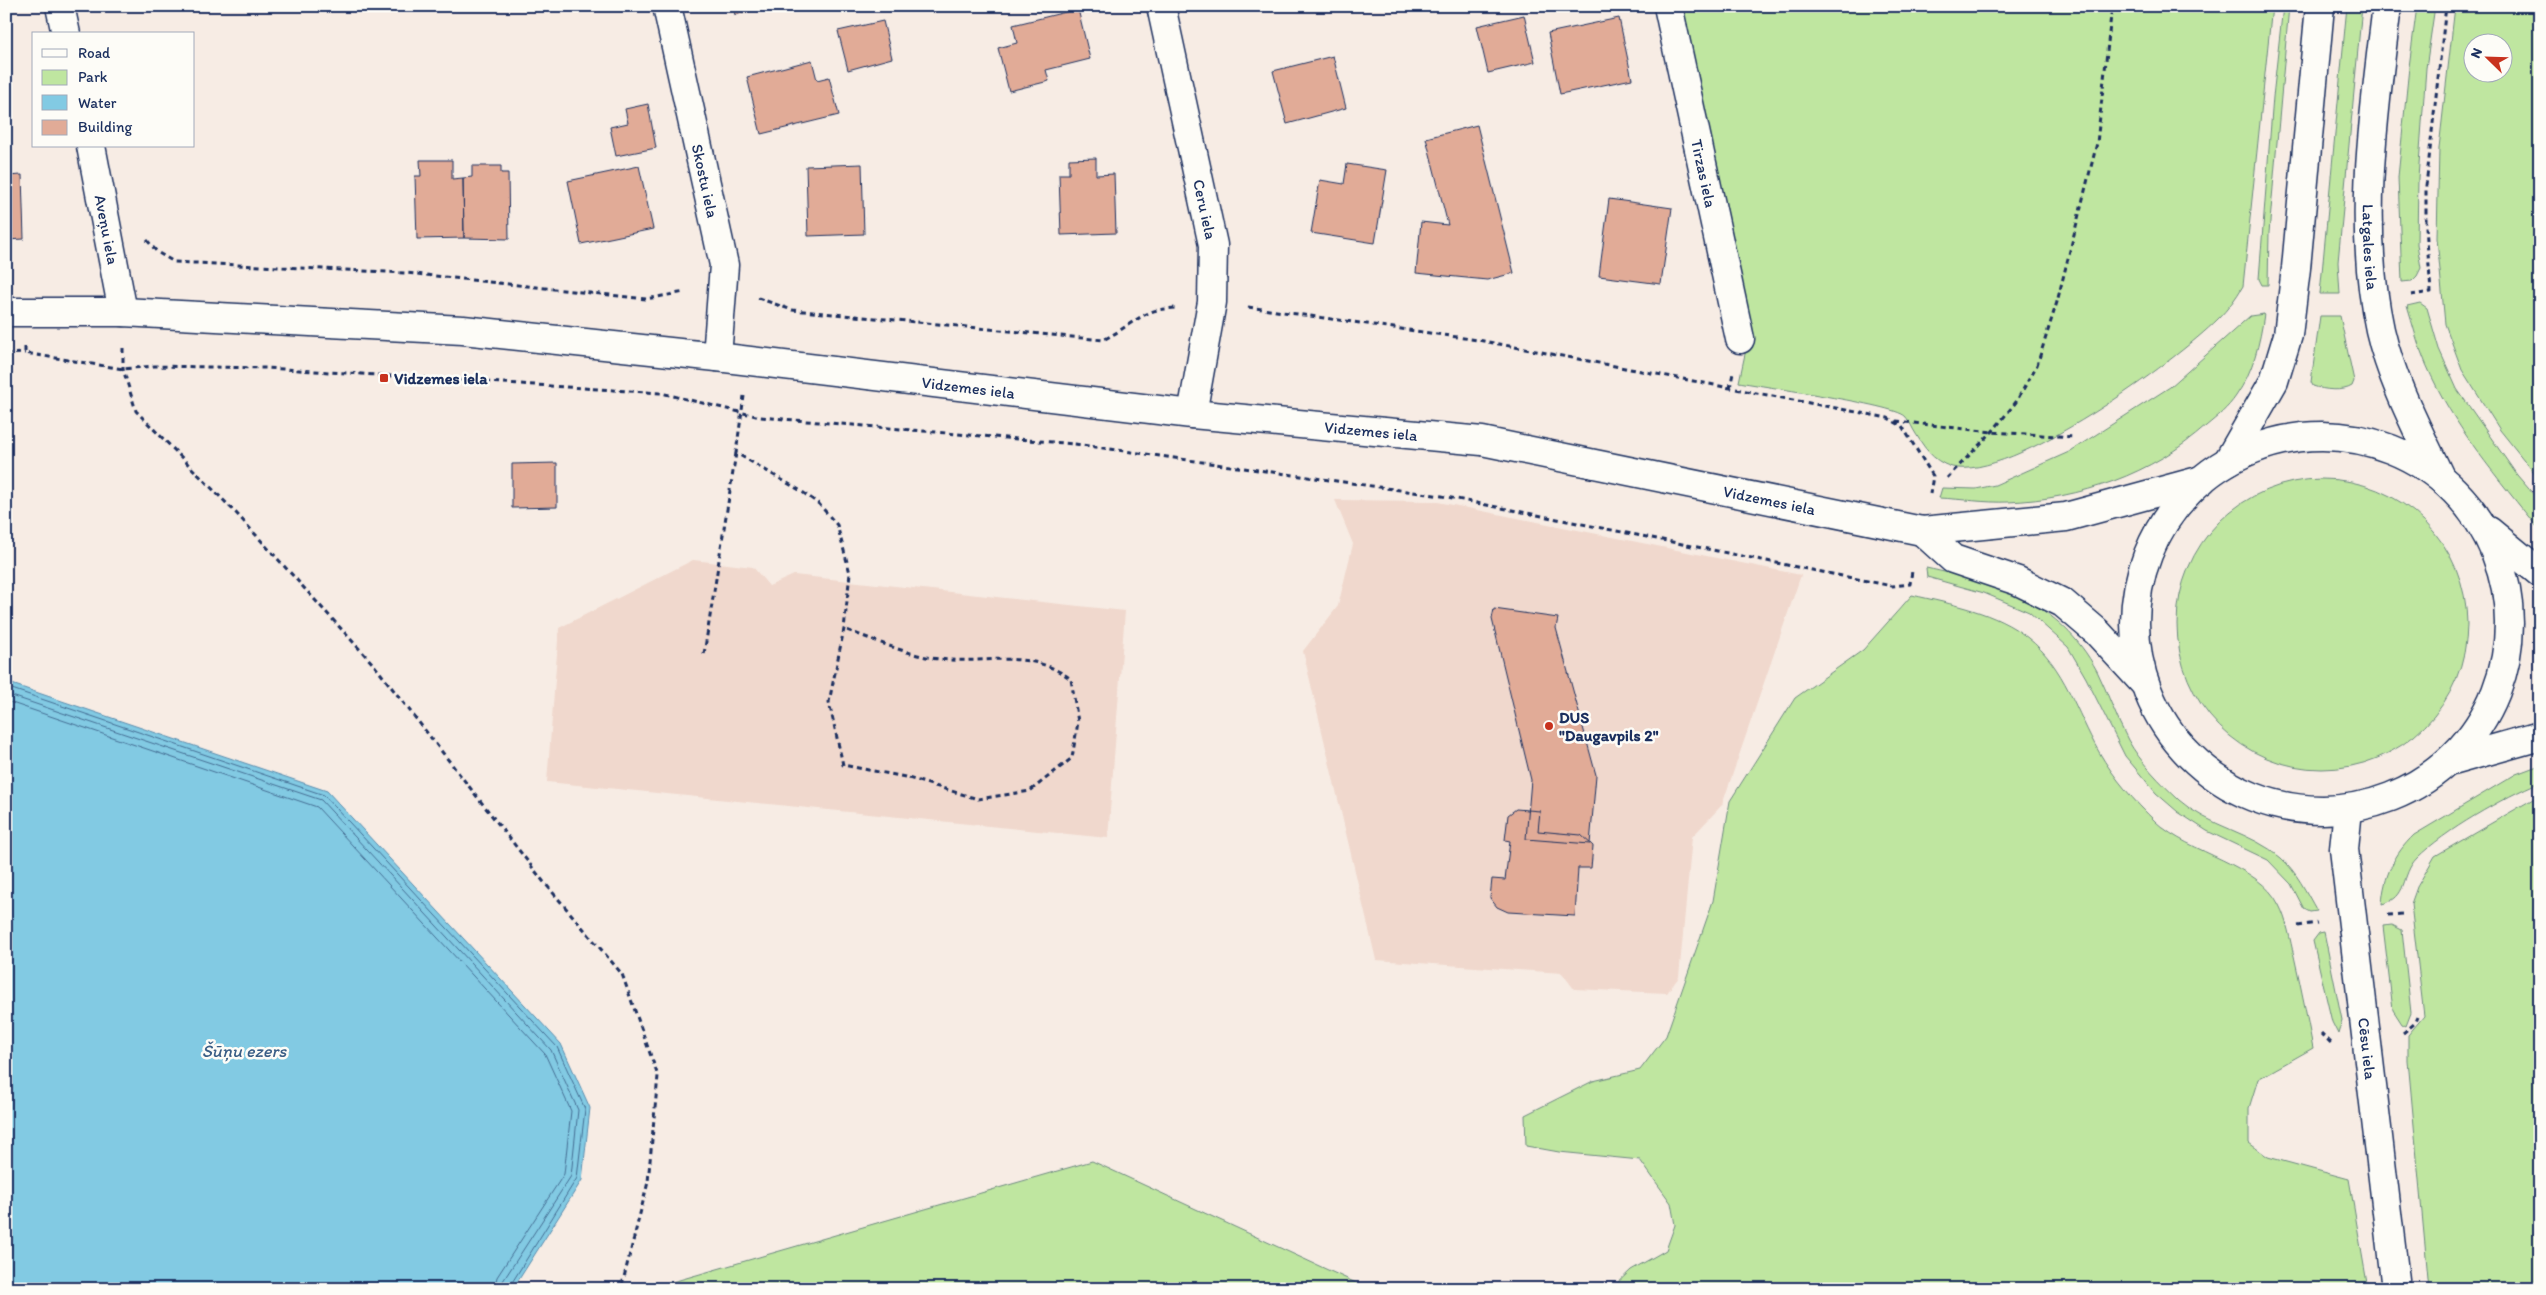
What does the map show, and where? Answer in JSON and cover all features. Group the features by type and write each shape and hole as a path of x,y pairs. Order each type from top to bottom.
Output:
{"street":[{"path":"60,6 66,32"},
{"name":"Skostu iela","path":"667,6 724,265 717,357"},
{"name":"Ceru iela","path":"1161,6 1213,245 1212,302 1192,414"},
{"name":"Tirzas iela","path":"1668,6 1740,339"},
{"path":"2228,461 2274,380 2288,335 2320,6"},
{"name":"Latgales iela","path":"2387,6 2371,154 2370,252 2374,290 2380,331 2396,382 2440,478"},
{"name":"Aveņu iela","path":"91,148 123,312"},
{"name":"Vidzemes iela","path":"6,312 123,312 463,330 717,357 1192,414 1482,441 1922,531 2066,517 2202,480"},
{"path":"2337,436 2384,446 2413,459 2440,478 2463,500 2482,526 2497,555 2506,586 2509,618 2508,650 2500,681 2488,711 2470,738 2448,762 2422,781 2394,797 2348,809 2315,811 2284,807 2253,798 2224,784 2198,764 2176,741 2158,714 2145,684 2135,637 2136,605 2141,573 2153,543 2179,502 2202,480 2228,461 2258,447 2288,439 2337,436"},
{"path":"2482,526 2540,573"},
{"path":"1922,531 1953,559 2018,581 2063,603 2097,632 2145,684"},
{"path":"2448,762 2540,736"},
{"name":"Cēsu iela","path":"2348,809 2344,849 2396,1289"}],"path":[{"path":"1947,478 1992,432 2016,402 2037,364 2057,302 2097,144 2112,6"},
{"path":"2404,296 2431,292 2426,226 2426,186 2446,6"},
{"path":"144,238 157,252 174,262 407,273 646,299 692,290 747,295 792,310 1103,340 1119,333 1135,320 1152,311 1212,302 1478,340 1896,421 1992,432 2075,436"},
{"path":"123,312 123,369 136,411 236,513 374,665 543,881 622,974 658,1076 648,1182 621,1289"},
{"path":"24,353 25,345"},
{"path":"6,354 24,353 123,369 154,366 267,368 661,393 760,417 1075,444 1442,496 1892,586 1910,584 1914,565"},
{"path":"704,654 749,361"},
{"path":"1896,421 1907,432 1933,476 1930,494"},
{"path":"736,453 801,491 819,504 837,526 850,572 844,629 829,702 843,765 905,777 978,800 1030,791 1072,758 1078,722 1071,679 1054,667 1033,660 938,659 844,629"},
{"path":"2382,915 2403,914"},
{"path":"2298,926 2321,922"}],"shaded area":[{"path":"1335,500 1433,501 1801,575 1722,805 1692,837 1679,977 1667,993 1574,989 1562,973 1376,960 1303,651 1338,606 1353,544"},
{"path":"693,560 753,567 769,586 794,575 1125,611 1108,838 547,782 559,628"}],"green space":[{"path":"1680,6 2272,6 2243,286 2218,319 2167,362 2131,388 2051,438 2013,456 1979,467 1952,467 1939,461 1924,447 1906,417 1895,411 1853,401 1739,382 1748,340"},
{"path":"2283,6 2289,6 2269,233 2268,285 2262,285 2259,279 2273,97"},
{"path":"2347,6 2362,6 2338,262 2340,294 2320,294"},
{"path":"2417,6 2435,6 2426,68 2418,178 2417,244 2421,268 2412,281 2402,282 2398,177"},
{"path":"2455,6 2540,6 2540,480 2500,430 2462,370 2445,324 2437,238 2439,148"},
{"path":"2420,303 2427,308 2439,349 2457,389 2517,475 2540,502 2540,531 2477,451 2437,387 2420,350 2407,306"},
{"path":"2264,314 2255,357 2247,377 2236,396 2214,419 2163,458 2114,481 2062,496 2008,502 1939,498 1942,488 1976,489 1995,485 2069,452 2170,387 2250,316"},
{"path":"2320,316 2340,316 2354,381 2352,386 2348,388 2339,390 2322,389 2313,386 2311,382"},
{"path":"2322,479 2350,482 2378,490 2403,503 2425,521 2443,543 2456,568 2464,596 2467,624 2464,652 2456,680 2443,705 2425,727 2403,745 2378,758 2350,766 2322,769 2294,766 2266,758 2241,745 2219,727 2201,705 2188,680 2180,652 2177,624 2180,596 2188,568 2201,543 2219,521 2241,503 2266,490 2294,482"},
{"path":"1926,568 2002,589 2024,599 2045,612 2065,628 2082,647 2097,671 2128,740 2151,772 2179,800 2191,809 2270,849 2281,858 2297,876 2317,911 2310,912 2304,909 2291,884 2268,860 2207,831 2178,812 2156,793 2125,756 2086,678 2068,647 2029,612 1984,593 1927,577"},
{"path":"1912,595 1988,615 2028,638 2041,650 2061,676 2105,762 2140,806 2170,833 2256,879 2269,891 2279,905 2290,937 2313,1048 2258,1079 2249,1108 2249,1143 2268,1157 2349,1179 2368,1289 1615,1289 1614,1286 1631,1270 1666,1250 1675,1225 1671,1203 1640,1160 1559,1152 1526,1146 1525,1115 1593,1081 1640,1070 1666,1036 1713,901 1730,801 1795,698 1863,650"},
{"path":"2540,765 2540,782 2509,796 2443,837 2417,858 2396,897 2382,904 2385,884 2391,866 2401,850 2414,835 2516,774"},
{"path":"2540,795 2540,1289 2429,1289 2408,1060 2408,1035 2424,1016 2411,904 2417,887 2435,856"},
{"path":"2392,925 2402,930 2411,1013 2406,1026 2402,1024 2393,1010 2383,926"},
{"path":"2324,932 2342,1020 2338,1034 2332,1022 2313,941 2319,933"},
{"path":"1092,1161 1369,1289 648,1289"}],"water":[{"name":"Šūņu ezers","path":"6,682 327,791 561,1044 590,1108 582,1180 516,1284 510,1289 6,1289"}],"building":[{"path":"733,6 768,6 735,15"},
{"path":"1263,6 1283,6 1263,10"},
{"path":"1078,9 1090,59 1046,70 1049,81 1009,91 998,48 1017,43 1013,25"},
{"path":"1524,15 1535,62 1488,73 1477,26"},
{"path":"1619,18 1632,79 1560,94 1548,33"},
{"path":"883,21 892,58 848,70 838,31"},
{"path":"1333,56 1346,108 1287,124 1273,71"},
{"path":"812,60 817,80 829,77 839,115 761,134 747,77"},
{"path":"648,104 656,148 616,156 610,127 628,123 625,109"},
{"path":"1477,125 1514,273 1487,280 1416,273 1421,222 1448,225 1426,138"},
{"path":"1096,158 1096,175 1114,174 1116,233 1061,235 1059,174 1069,174 1069,159"},
{"path":"420,160 452,160 452,179 463,178 464,238 417,239 415,176 421,176"},
{"path":"862,164 864,234 808,236 806,166"},
{"path":"1347,164 1387,170 1375,243 1311,233 1320,180 1344,184"},
{"path":"472,166 501,166 501,173 508,173 509,239 464,238 463,178 472,177"},
{"path":"639,166 653,229 581,244 568,181"},
{"path":"22,175 24,239 6,240 6,176"},
{"path":"1609,199 1672,208 1661,284 1599,276"},
{"path":"557,463 557,507 512,508 512,464"},
{"path":"1494,609 1558,618 1556,628 1596,775 1590,844 1526,839 1531,780 1492,619"},
{"path":"1516,809 1540,811 1538,831 1581,835 1593,846 1591,868 1578,868 1575,916 1508,912 1497,907 1490,898 1492,879 1505,880 1510,841 1505,840 1508,815"}],"place":[{"name":"Vidzemes iela","path":"384,378"},
{"name":"DUS \"Daugavpils 2\"","path":"1549,726"}]}
